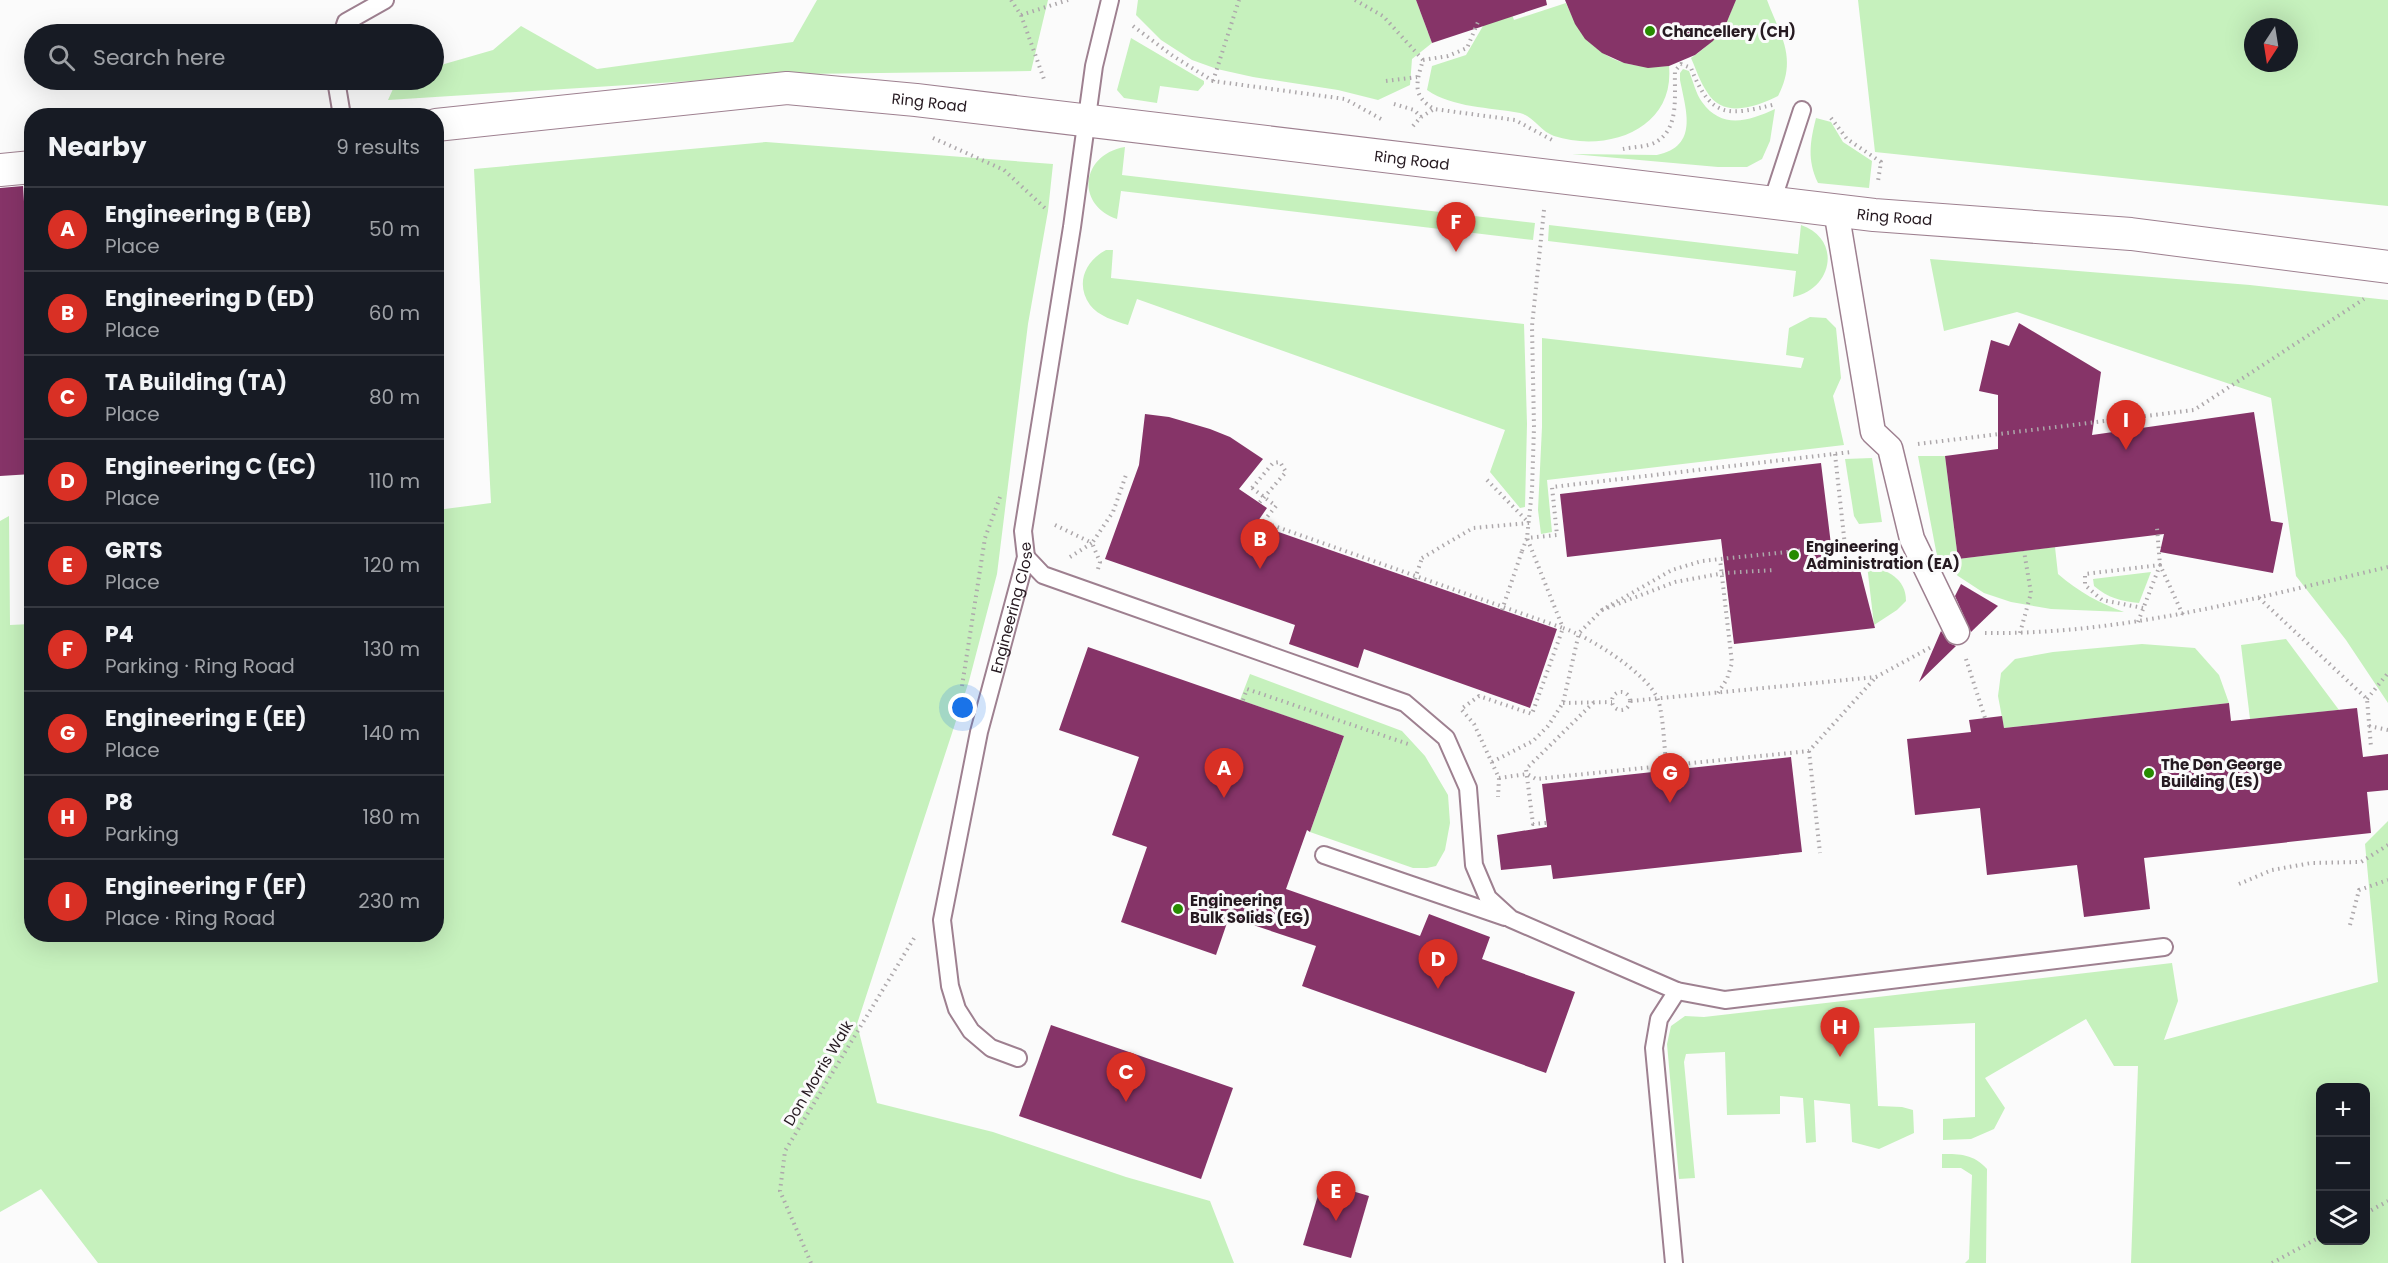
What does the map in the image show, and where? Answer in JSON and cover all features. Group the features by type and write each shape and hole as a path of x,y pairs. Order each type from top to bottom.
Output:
{"street":[{"name":"Ring Road","path":"444,124 787,88 916,100 1836,210 2131,234 2388,267"},
{"path":"0,170 24,168"},
{"path":"1836,210 1872,432 1890,447 1912,539 1957,632"}],"lane":[{"path":"345,24 386,0"},
{"name":"Engineering Close","path":"1018,1059 992,1048 971,1031 957,1009 950,986 942,920 978,732 1026,557 1023,531 1072,227 1094,66 1110,0"},
{"path":"338,90 341,108"},
{"path":"1772,202 1802,110"},
{"path":"1026,557 1043,575 1405,703 1446,738 1468,788 1474,865 1488,898 1511,919"},
{"path":"1324,855 1511,919 1677,991 1725,1000 2164,947"},
{"path":"1674,1263 1654,1047 1659,1019 1677,991"}],"path":[{"path":"1011,0 1021,15 1048,91"},
{"path":"1021,15 1068,0"},
{"path":"1213,81 1239,0"},
{"path":"1355,0 1383,16 1423,60"},
{"path":"1132,21 1133,28 1213,81 1345,99 1387,122"},
{"path":"1423,60 1448,56 1467,48 1478,22"},
{"path":"1423,60 1417,92 1424,103 1434,109 1515,120 1552,140 1562,141"},
{"path":"1614,150 1655,144 1667,133 1674,117 1674,71 1682,64 1691,68 1698,86 1710,105 1732,112 1752,111 1777,104"},
{"path":"1386,81 1418,77"},
{"path":"1394,104 1414,110 1421,117"},
{"path":"1406,126 1413,126 1421,117 1434,109"},
{"path":"1831,118 1847,139 1881,162 1878,185"},
{"path":"940,135 929,135 1004,170 1048,211"},
{"path":"1550,151 1552,140"},
{"path":"1502,610 1527,538 1529,524 1534,427 1532,326 1544,207"},
{"path":"1527,538 1557,535 1552,487 2194,410 2370,295"},
{"path":"1835,454 1845,546"},
{"path":"1259,503 1286,472 1280,462 1273,463 1252,488 1276,506 1263,522 1579,633 1639,673 1658,699 1667,768"},
{"path":"1065,561 1092,543 1113,512 1126,475"},
{"path":"1487,480 1529,524"},
{"path":"962,686 985,538 1000,494"},
{"path":"1415,579 1422,558 1473,528 1529,524"},
{"path":"1055,525 1092,543 1100,562 1095,578"},
{"path":"2157,528 2160,565 2183,615"},
{"path":"1461,709 1479,696 1532,714 1563,628 1527,538"},
{"path":"1492,762 1533,741 1548,726 1563,703 1579,633 1602,610 1672,570 1702,561 1912,539"},
{"path":"2020,633 2031,593 2024,551"},
{"path":"1718,694 1727,679 1732,663 1720,559"},
{"path":"2143,608 2102,600 2085,585 2085,574 2160,565"},
{"path":"2138,622 2160,565"},
{"path":"1499,778 1527,774 1536,779 1667,768 1809,751 1876,677 1957,632 2020,633 2138,622 2183,615 2388,567"},
{"path":"1602,610 1675,582 1724,573 1775,570"},
{"path":"2259,598 2367,699 2371,747"},
{"path":"1957,632 1985,718"},
{"path":"2367,699 2388,673"},
{"path":"1631,701 1876,677"},
{"path":"1243,700 1247,689 1415,746"},
{"path":"1618,692 1629,695 1631,701 1629,707 1624,710 1618,710 1612,702 1614,695 1618,692"},
{"path":"1546,823 1533,824 1526,770 1594,702"},
{"path":"1563,703 1612,702"},
{"path":"2369,726 2388,730"},
{"path":"1809,751 1820,853"},
{"path":"2239,884 2272,870 2311,863 2361,862 2388,845"},
{"path":"2350,925 2359,890 2388,880"},
{"name":"Don Morris Walk","path":"811,1263 780,1191 785,1151 925,920 942,920"},
{"path":"2370,1211 2388,1201"},
{"path":"2272,1263 2316,1239"}],"green space":[{"path":"817,0 1048,0 1031,71 802,74 388,100 392,90 444,90 444,64 493,50 521,26 597,69 793,42"},
{"path":"1138,0 1416,0 1432,43 1412,59 1410,85 1378,100 1338,90 1253,77 1217,69 1192,60 1161,40 1136,15"},
{"path":"1734,0 1767,0 1785,46 1787,58 1784,82 1778,96 1750,107 1731,108 1722,106 1714,100 1702,84 1691,58 1719,33 1729,18"},
{"path":"1858,0 2388,0 2388,206 1875,152"},
{"path":"1566,3 1583,34 1605,54 1633,65 1669,66 1668,88 1661,106 1649,121 1615,138 1595,141 1574,140 1549,134 1529,117 1520,113 1460,104 1427,90 1432,66 1466,55 1490,14 1510,9 1514,20"},
{"path":"1131,38 1204,81 1204,84 1198,91 1160,86 1157,103 1124,98 1117,90"},
{"path":"1683,69 1689,71 1702,102 1718,117 1727,120 1746,119 1775,109 1770,141 1762,159 1747,167 1718,167 1572,154 1657,155 1679,144 1687,126 1680,80 1680,73"},
{"path":"1816,118 1831,122 1843,142 1872,161 1869,188 1818,183 1811,159 1812,135"},
{"path":"766,142 1053,164 1048,211 1028,324 997,574 969,681 857,1024 877,1103 993,1132 1126,1177 1210,1201 1234,1263 98,1263 41,1189 0,1212 0,521 9,516 10,625 24,624 24,942 444,942 444,509 491,503 474,169"},
{"path":"1125,147 1122,175 1535,223 1533,240 1121,191 1117,219 1103,212 1094,202 1089,191 1089,180 1092,169 1100,159 1111,151"},
{"path":"1549,225 1798,254 1801,225 1814,232 1823,241 1827,252 1827,263 1824,274 1817,284 1807,292 1793,297 1796,271 1548,241"},
{"path":"1106,250 1113,250 1111,278 1524,324 1527,424 1525,507 1520,508 1490,472 1505,430 1137,299 1128,325 1102,315 1090,305 1083,289 1083,281 1084,274 1093,260"},
{"path":"1930,259 2250,285 2388,300 2388,703 2346,640 2296,576 2271,398 2017,312 1944,331"},
{"path":"1810,317 1826,318 1836,328 1841,378 1833,396 1844,445 1547,480 1552,532 1541,534 1538,510 1542,427 1542,338 1801,368 1804,358 1786,355 1789,328"},
{"path":"1918,456 1945,456 1958,559 2055,547 2058,574 2090,596 2124,612 2051,609 2011,602 1984,593 1958,576 1937,556"},
{"path":"1872,458 1882,522 1859,524 1854,516 1845,459"},
{"path":"1867,565 1894,576 1903,586 1906,601 1874,625"},
{"path":"2151,572 2139,603 2115,598 2094,586 2093,579"},
{"path":"2286,639 2339,710 2250,719 2241,645"},
{"path":"2142,644 2195,648 2219,675 2229,703 2004,728 1998,696 2001,673 2015,659 2053,652"},
{"path":"1250,674 1402,731 1425,756 1448,795 1450,823 1445,850 1436,866 1413,868 1310,832 1344,736 1240,700"},
{"path":"2388,821 2388,1263 2131,1263 2138,1066 2114,1066 2086,1019 1985,1078 2005,1108 1994,1129 1971,1139 1943,1140 1943,1119 1975,1117 1975,1023 1874,1028 1878,1106 1913,1110 1914,1133 1879,1149 1852,1142 1850,1104 1814,1100 1816,1142 1806,1143 1803,1098 1780,1096 1780,1114 1727,1115 1725,1052 1686,1054 1684,1062 1695,1178 1679,1179 1667,1044 1671,1026 1685,1016 1704,1017 2172,963 2178,1001 2164,1040 2378,982 2365,844"},
{"path":"1942,1154 1966,1156 1977,1160 1987,1169 1986,1263 1965,1263 1969,1259 1972,1175 1961,1168 1942,1168"}],"building":[{"path":"1416,0 1546,0 1547,5 1432,43"},
{"name":"Chancellery (CH)","path":"1565,0 1736,0 1726,24 1713,41 1695,55 1669,66 1648,68 1624,63 1602,53 1585,39 1575,24"},
{"path":"23,186 24,474 0,476 0,188"},
{"path":"2019,323 2101,372 2092,435 2254,412 2271,521 2283,523 2273,573 2160,552 2164,534 1958,559 1945,456 1998,449 1998,395 1979,391 1991,340 2009,346"},
{"path":"1145,414 1169,417 1210,429 1230,437 1263,459 1239,489 1267,508 1256,524 1557,629 1530,708 1364,649 1358,668 1289,644 1295,625 1105,559 1139,465"},
{"name":"Engineering Administration (EA)","path":"1821,463 1834,569 1859,566 1875,628 1734,644 1721,539 1567,557 1560,494"},
{"path":"1961,584 1998,606 1971,632 1955,596"},
{"path":"1941,631 1949,643 1956,646 1919,682"},
{"path":"1088,647 1344,736 1310,832 1307,830 1286,889 1420,936 1429,914 1490,937 1482,959 1575,992 1546,1073 1302,986 1316,946 1229,917 1216,955 1121,922 1147,847 1112,835 1139,757 1059,730"},
{"name":"The Don George Building (ES)","path":"2229,703 2231,721 2357,708 2363,757 2388,754 2388,790 2367,792 2371,833 2144,858 2150,909 2084,917 2077,865 1987,875 1980,808 1915,815 1907,739 1971,732 1969,720 2002,716 2004,728"},
{"path":"1791,757 1802,852 1553,879 1551,865 1501,870 1497,835 1547,827 1542,784"},
{"path":"1051,1025 1233,1088 1201,1179 1019,1116"},
{"path":"1322,1182 1369,1196 1351,1258 1303,1245"}],"place":[{"name":"Chancellery (CH)","path":"1650,31"},
{"name":"P4","path":"1456,252"},
{"name":"Engineering F (EF)","path":"2126,450"},
{"name":"Engineering Administration (EA)","path":"1794,555"},
{"name":"Engineering D (ED)","path":"1260,569"},
{"name":"The Don George Building (ES)","path":"2149,773"},
{"name":"Engineering B (EB)","path":"1224,798"},
{"name":"Engineering E (EE)","path":"1670,803"},
{"name":"Engineering Bulk Solids (EG)","path":"1178,909"},
{"name":"Engineering C (EC)","path":"1438,989"},
{"name":"P8","path":"1840,1057"},
{"name":"TA Building (TA)","path":"1126,1102"},
{"name":"GRTS","path":"1336,1221"}]}
